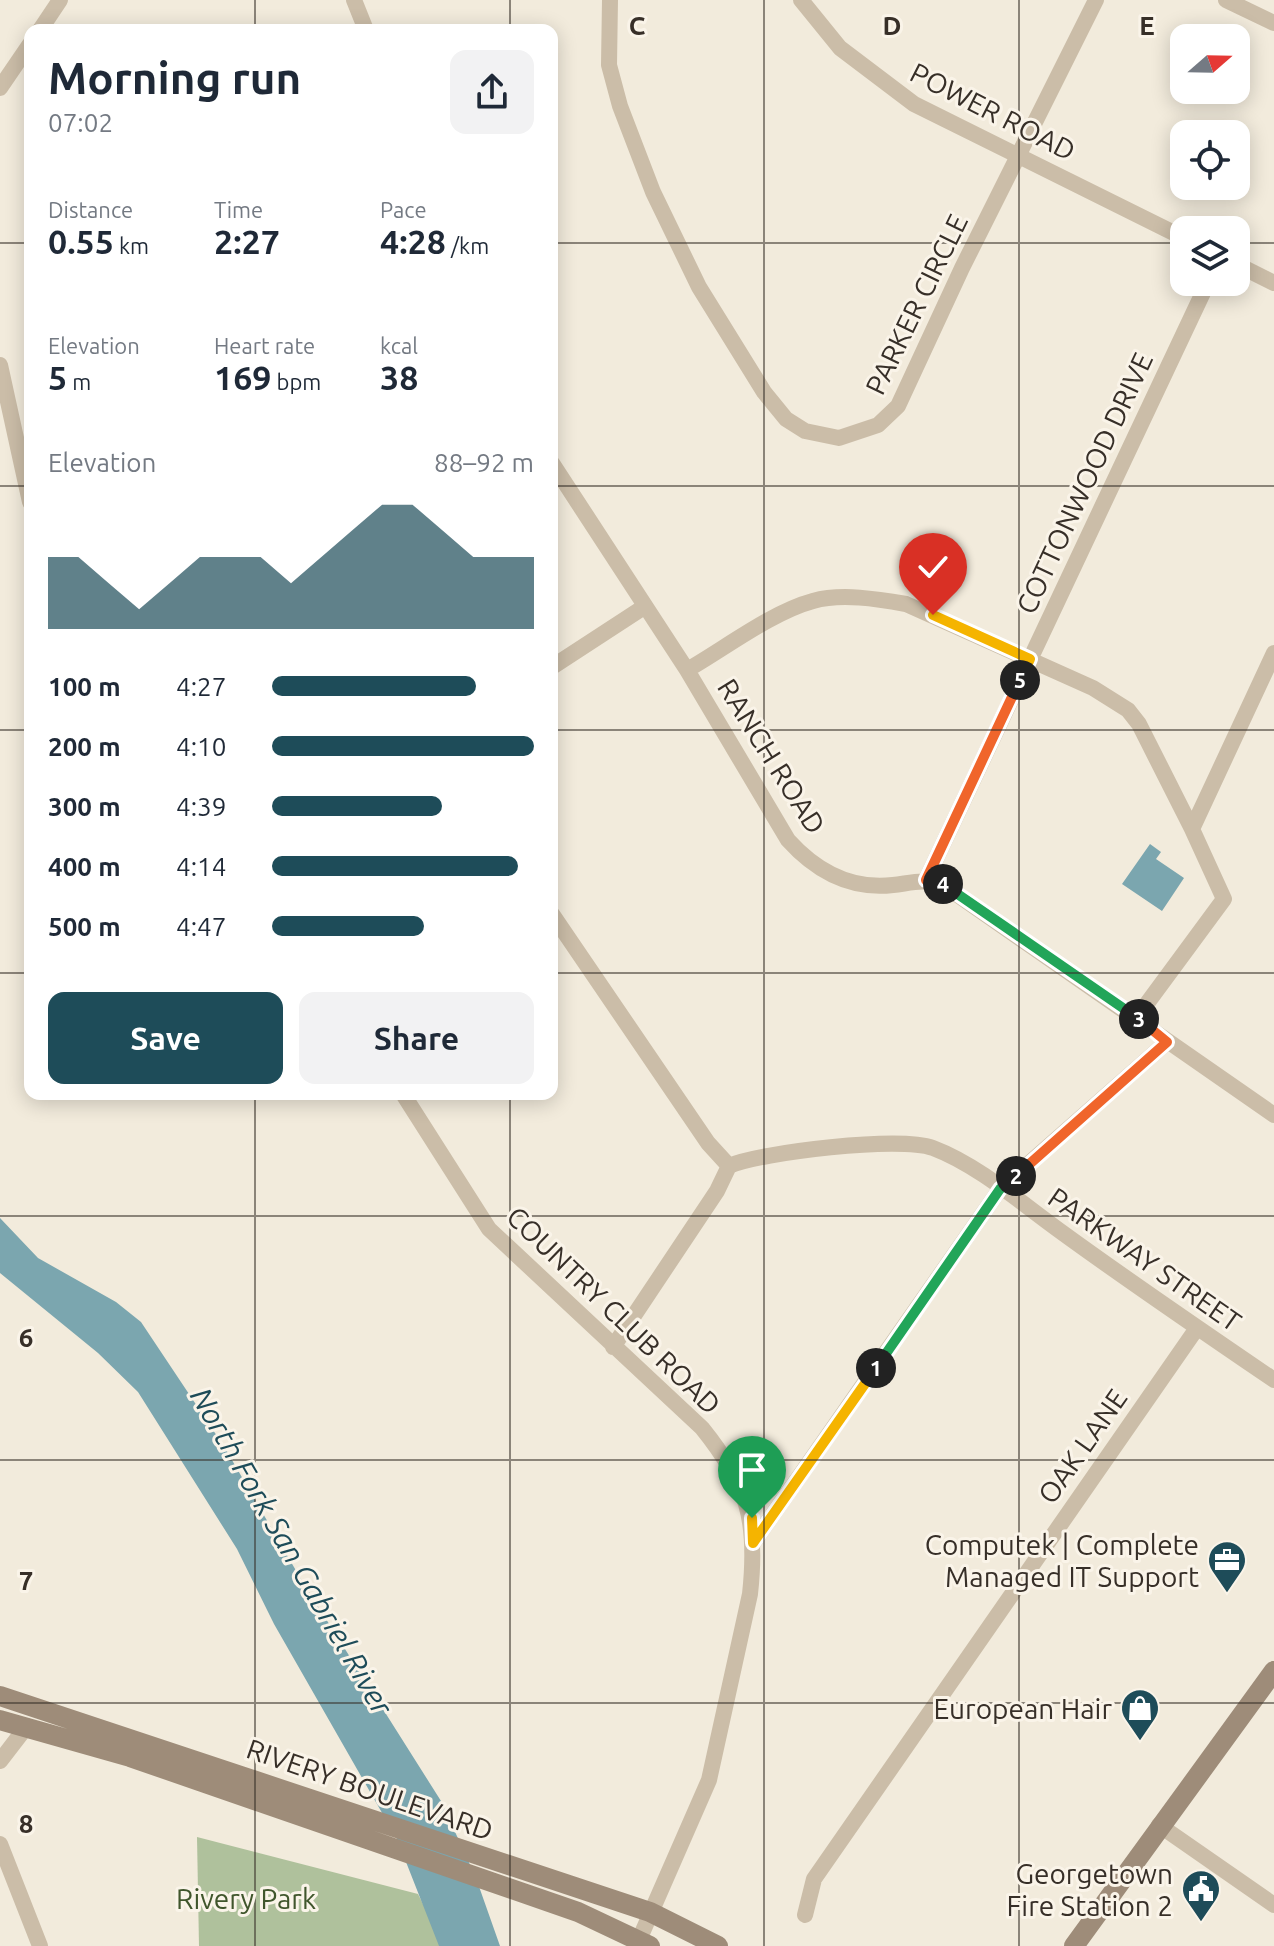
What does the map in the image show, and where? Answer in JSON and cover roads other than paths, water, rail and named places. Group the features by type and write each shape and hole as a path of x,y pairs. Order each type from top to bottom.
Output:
{"street":[{"path":"44,24 60,0"},
{"path":"354,0 364,24"},
{"name":"PARKER CIRCLE","path":"610,0 609,65 620,106 653,192 699,287 764,392 786,419 805,431 829,438 849,437 878,425 898,406 1096,0"},
{"name":"POWER ROAD","path":"801,0 840,48 879,81 914,104 1170,231"},
{"path":"1226,0 1274,23"},
{"path":"0,88 24,53"},
{"path":"1250,271 1274,283"},
{"name":"COTTONWOOD DRIVE","path":"926,880 1201,296"},
{"path":"0,365 24,475"},
{"name":"RANCH ROAD","path":"558,472 687,670 788,840 811,863 837,878 867,885 926,880 961,895 1274,1115"},
{"path":"687,670 789,611 815,600 848,599 906,604 1093,688 1128,710 1139,724 1224,899 1137,1017"},
{"path":"558,663 644,607"},
{"path":"1192,829 1274,653"},
{"path":"558,923 708,1143 729,1166 717,1191 613,1347"},
{"path":"753,1543 1000,1189 1167,1042"},
{"name":"COUNTRY CLUB ROAD","path":"407,1100 489,1229 702,1428 742,1485 752,1518 750,1594 709,1780 650,1912 644,1943"},
{"name":"PARKWAY STREET","path":"729,1166 748,1158 781,1153 907,1144 932,1148 1000,1189 1274,1380"},
{"name":"OAK LANE","path":"805,1915 814,1879 1197,1328"},
{"path":"1074,1946 1159,1825 1274,1671"},
{"name":"RIVERY BOULEVARD","path":"0,1696 650,1912 718,1946"},
{"name":"RIVERY BOULEVARD","path":"0,1720 130,1757 578,1912 644,1943"},
{"path":"0,1761 27,1726"},
{"path":"1159,1825 1274,1905"},
{"path":"0,1844 40,1946"}],"water":[{"path":"1150,844 1161,852 1156,859 1184,878 1162,911 1122,884"},
{"path":"0,1218 38,1258 116,1302 141,1322 225,1448 302,1581 441,1801 476,1878 500,1946 439,1946 397,1839 274,1624 237,1549 138,1392 98,1353 0,1273"}],"place":[{"name":"Computek | Complete Managed IT Support","path":"1227,1594"},
{"name":"European Hair","path":"1140,1742"},
{"name":"Georgetown Fire Station 2","path":"1201,1923"}],"water label":[{"name":"North Fork San Gabriel River","path":"292,1551"}],"park label":[{"name":"Rivery Park","path":"246,1898"}]}
